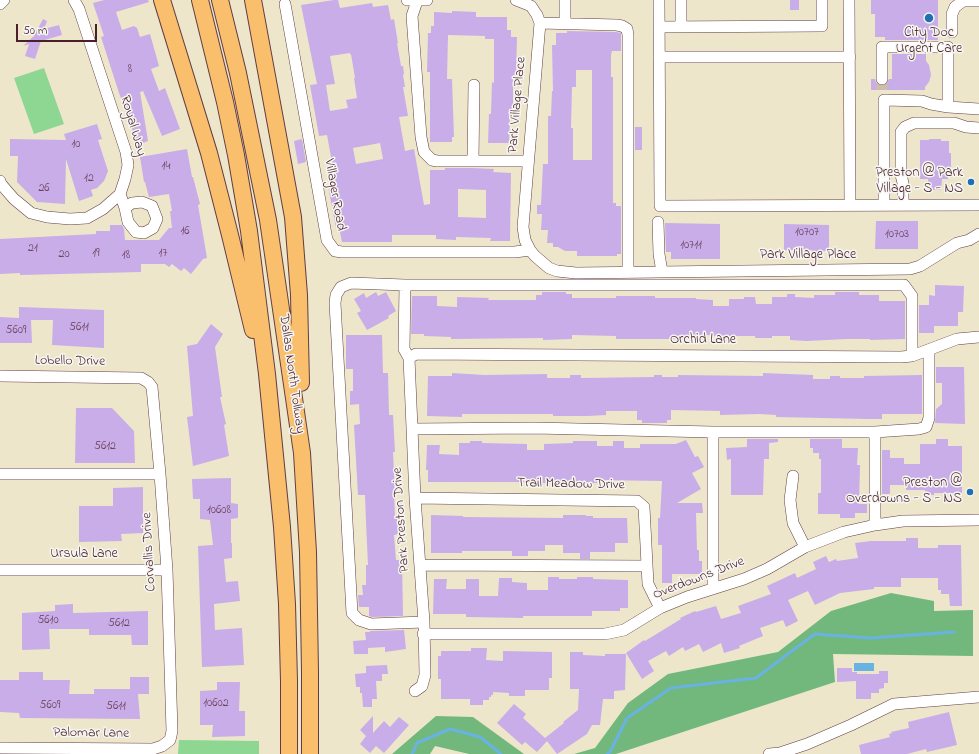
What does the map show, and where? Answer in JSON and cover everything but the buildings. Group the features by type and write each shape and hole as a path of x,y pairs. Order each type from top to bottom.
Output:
{"highway":[{"path":"162,0 209,153 235,255 256,348 267,374"},
{"name":"Dallas North Tollway","path":"200,0 226,102 236,155 249,231 267,374 282,527 287,604 289,754"},
{"name":"Dallas North Tollway","path":"220,0 240,81 268,220 302,452 308,552 310,754"},
{"path":"253,0 284,164 292,217 299,295 302,452"}],"street":[{"path":"0,4 4,0"},
{"name":"Royal Way","path":"74,0 79,9 126,152 128,165 120,194"},
{"path":"417,0 412,16 423,148 427,155 432,160 436,161 528,161"},
{"path":"516,0 531,6 538,14 540,23 617,25 626,29 628,35 628,273"},
{"path":"565,0 565,23"},
{"path":"659,0 660,206 979,205"},
{"path":"681,0 681,27"},
{"path":"659,27 822,26 822,0"},
{"path":"850,0 850,205"},
{"name":"Villager Road","path":"286,1 327,240 335,251 515,252 530,250"},
{"path":"952,32 952,14 955,7 963,1 979,1"},
{"name":"Park Village Place","path":"540,23 523,227 525,240 530,250 541,262 557,271 576,273 628,273 910,270 920,266 957,243 969,240 979,234"},
{"path":"884,205 882,47 948,47 948,107"},
{"path":"659,57 850,57"},
{"path":"473,161 474,84"},
{"path":"883,90 931,104 948,107 979,109"},
{"path":"903,205 901,132 905,127 914,123 954,123 966,127 979,128"},
{"path":"0,181 14,199 31,213 47,217 70,219 87,218 103,209 120,194 125,208"},
{"path":"658,222 659,254 662,272"},
{"path":"424,622 371,624 359,620 352,612 335,311 336,295 341,287 351,283 405,285 904,285 908,288 912,296 912,356"},
{"name":"Park Preston Drive","path":"405,285 404,350 408,358 415,498 424,622 423,634 425,675 422,686 415,691"},
{"name":"Orchid Lane","path":"408,358 416,354 894,357 912,356 957,340 979,337"},
{"path":"412,429 534,428 713,432 875,432 919,429 926,427 929,418 929,350"},
{"name":"Lobello Drive","path":"0,376 141,378"},
{"name":"Corvallis Drive","path":"141,378 148,382 152,387 160,474 168,570 172,731"},
{"path":"713,432 713,588"},
{"path":"875,432 875,525"},
{"path":"0,474 160,474"},
{"path":"793,476 790,500 793,523 805,547"},
{"name":"Trail Meadow Drive","path":"415,498 637,501 644,507 648,584 660,608"},
{"name":"Overdowns Drive","path":"423,634 605,634 624,630 660,608 687,597 744,579 767,569 805,547 844,532 903,521 979,520"},
{"path":"420,565 647,566"},
{"name":"Ursula Lane","path":"0,570 168,570"},
{"path":"770,754 780,753 807,744 894,704 979,697"},
{"name":"Palomar Lane","path":"0,748 153,749 162,746 170,740 172,731"}],"green space":[{"path":"44,68 64,124 34,134 14,78"},
{"path":"891,593 934,601 934,611 973,610 973,656 833,654 835,682 616,754 574,754 595,748 628,703 668,674 778,652 831,611"},
{"path":"436,716 473,717 524,754 469,754 435,746 430,754 392,754"},
{"path":"179,740 259,741 259,754 178,754"}],"water":[{"path":"854,663 874,663 874,671 854,671"}],"waterway":[{"path":"607,754 610,752 627,718 671,688 756,678 815,634 870,638 954,632"},
{"path":"412,754 417,743 450,729 480,737 501,754"}],"tunnel":[{"path":"882,79 882,90"}],"place":[{"name":"City Doc Urgent Care","path":"929,18"},
{"name":"Preston @ Park Village - S - NS","path":"971,182"},
{"name":"Preston @ Overdowns - S - NS","path":"970,492"}]}
